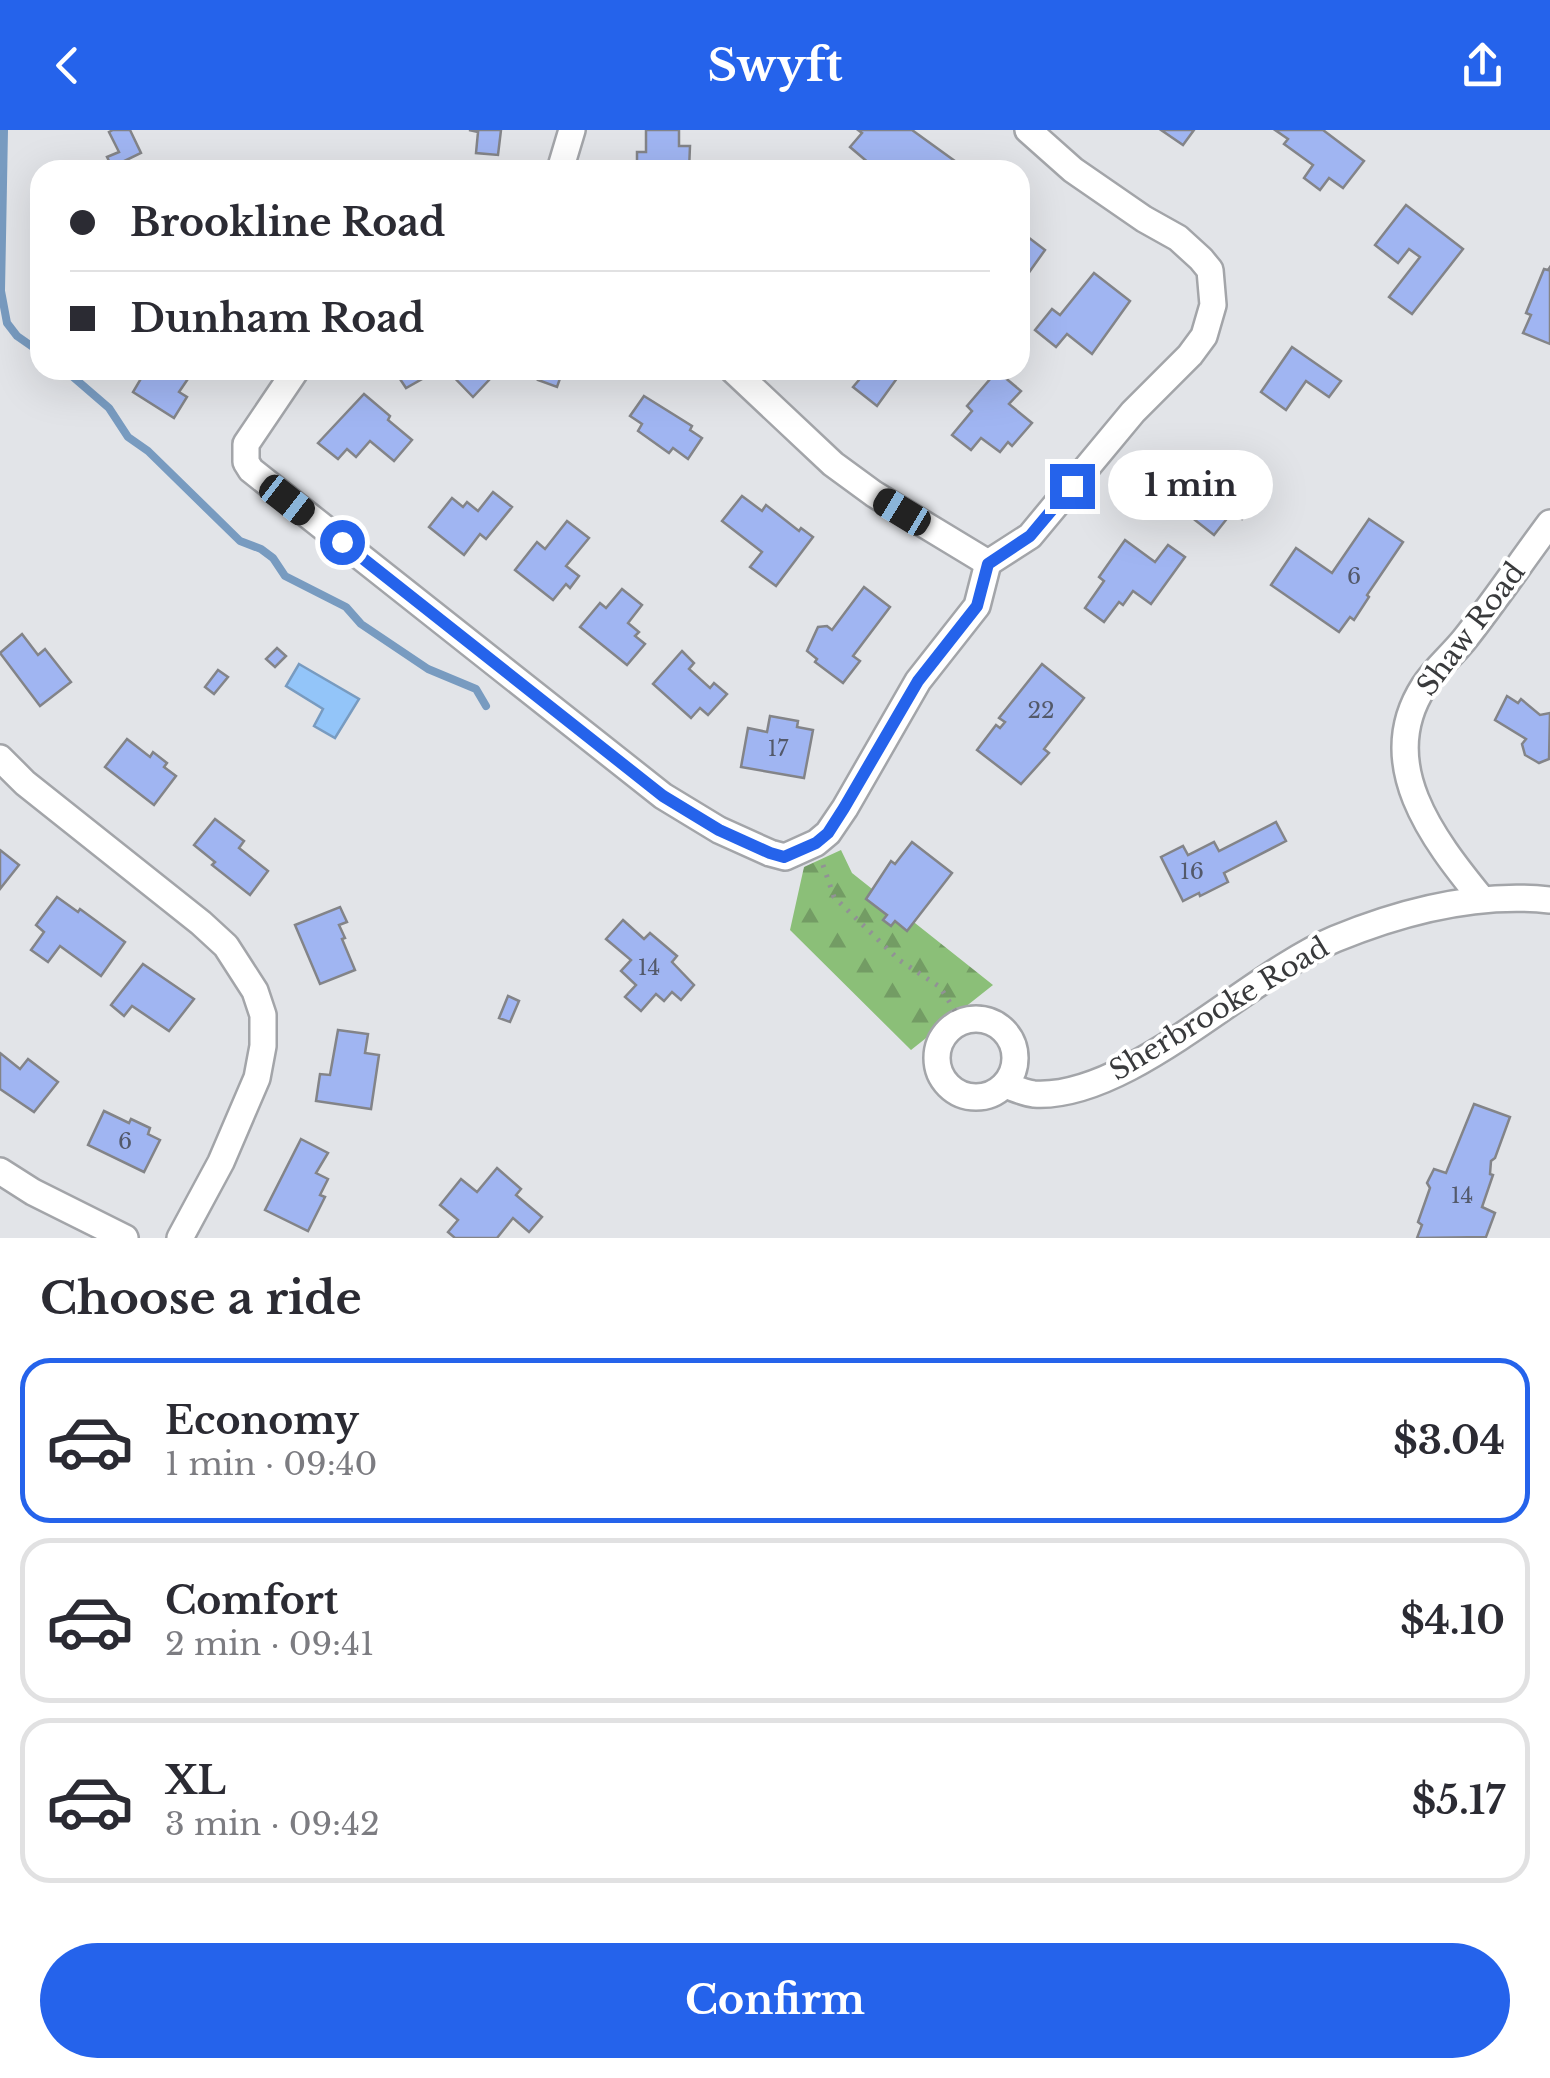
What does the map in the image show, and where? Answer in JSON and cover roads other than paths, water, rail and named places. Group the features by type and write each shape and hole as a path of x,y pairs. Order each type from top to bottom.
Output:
{"street":[{"path":"563,160 572,130"},
{"path":"289,380 246,444 246,462 251,470 663,796 719,830 784,857 816,843 828,833 918,681 977,606 988,564 1030,536 1133,412 1204,336 1213,305 1210,270 1201,259 1178,238 1073,170 1028,130"},
{"path":"743,380 847,474 988,564"},
{"name":"Shaw Road","path":"1481,898 1441,846 1410,791 1404,738 1422,688 1461,643 1550,522"},
{"path":"0,758 25,783 214,935 243,968 255,990 262,1014 264,1046 257,1078 221,1162 180,1238"},
{"name":"Sherbrooke Road","path":"1005,1085 1014,1072 1016,1058 1007,1033 981,1018 952,1027 940,1042 937,1055 946,1084 963,1095 983,1097 1005,1085 1030,1094 1082,1088 1173,1040 1278,969 1334,940 1431,908 1481,898 1550,900"},
{"path":"0,1172 124,1238"}],"water":[{"path":"299,664 359,699 335,738 314,726 323,709 286,686"}],"waterway":[{"path":"4,130 1,291 7,323 30,345"},
{"path":"77,380 109,408 128,437 148,451 240,541 261,549 285,576 346,607 361,624 428,669 476,689 486,706"}]}
